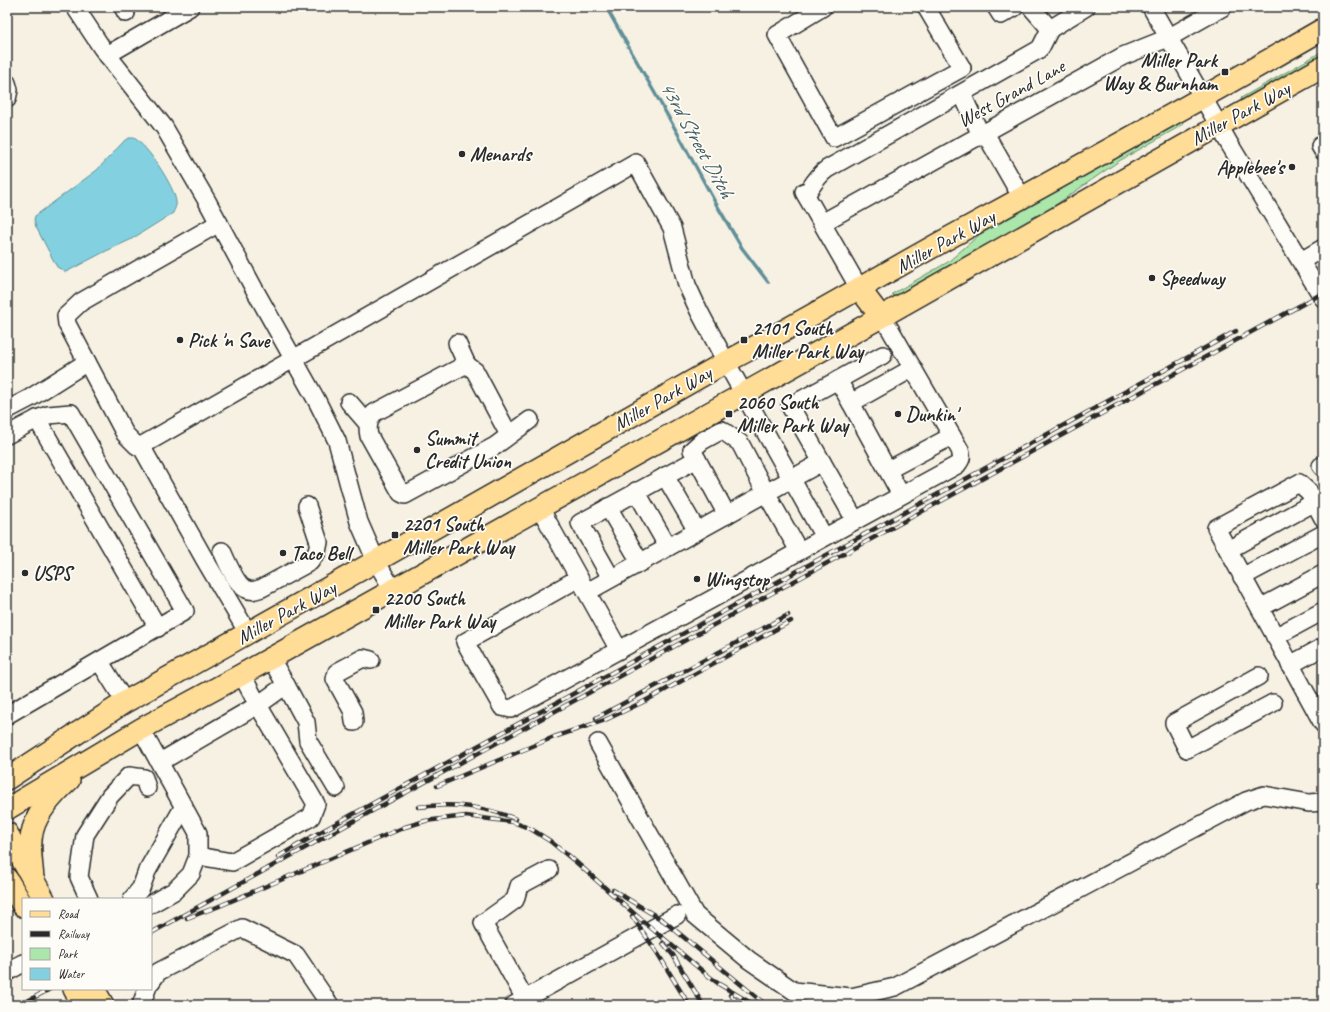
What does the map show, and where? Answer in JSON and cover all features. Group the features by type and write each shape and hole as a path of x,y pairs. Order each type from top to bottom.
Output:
{"main road":[{"name":"Miller Park Way","path":"7,779 125,702 726,362 1203,98 1323,29"},
{"name":"Miller Park Way","path":"7,809 141,729 271,659 1323,67"},
{"path":"859,288 881,317"},
{"path":"125,702 141,729"},
{"path":"7,763 59,745"},
{"path":"33,878 31,840 33,829 39,815 56,792 96,755"},
{"path":"7,833 43,898"},
{"path":"12,889 33,878"},
{"path":"75,990 83,1005"},
{"path":"95,990 103,1005"}],"street":[{"path":"75,7 107,55 164,127 219,223 317,401 337,441 358,522 376,561 393,590"},
{"path":"107,55 190,7"},
{"path":"823,7 777,35 834,138 962,68 926,7"},
{"path":"996,7 1001,15 1015,7"},
{"path":"1031,7 1050,28"},
{"path":"859,288 805,194 819,176 827,169 1038,50 1050,28 1086,7"},
{"path":"1150,7 1323,298"},
{"name":"West Grand Lane","path":"822,223 1123,56 1168,38 1223,7"},
{"path":"7,83 9,90 7,99"},
{"path":"962,94 983,134 1022,198"},
{"path":"219,223 81,302 66,316 67,324 125,434 137,446 141,446 636,163 672,228 687,285 726,362 824,537"},
{"path":"1301,261 1323,248"},
{"path":"822,462 791,480 762,486 742,495 697,532 611,578 583,585 466,642 502,707 511,709 957,465 962,456 960,450 890,329 881,317"},
{"path":"457,343 467,365 475,371 509,435"},
{"path":"855,520 790,406 883,355"},
{"path":"7,410 30,398 87,362"},
{"path":"467,365 374,413 368,424 367,430 369,436 401,493 405,495 495,446 530,420"},
{"path":"852,403 913,368"},
{"path":"838,380 902,495"},
{"path":"349,402 368,424"},
{"path":"7,435 37,419 48,415 71,413 185,611 7,715"},
{"path":"37,419 158,628"},
{"path":"724,510 692,450 702,441 722,430 740,443 762,486 799,551"},
{"path":"888,470 952,436"},
{"path":"141,446 248,633"},
{"path":"611,578 580,523 697,459"},
{"path":"665,476 697,532"},
{"path":"1323,518 1310,492 1299,483 1216,528 1290,665 1319,706 1323,724"},
{"path":"636,492 668,547"},
{"path":"1228,550 1315,502"},
{"path":"222,551 238,580 245,589 254,591 262,588 310,562 317,552 320,542 307,506"},
{"path":"608,507 640,562"},
{"path":"540,508 619,650"},
{"path":"1242,577 1323,534"},
{"path":"1260,608 1323,574"},
{"path":"1275,637 1323,611"},
{"path":"1290,665 1323,647"},
{"path":"354,722 353,712 335,679 337,672 363,658 371,660"},
{"path":"271,659 306,722 308,741 336,788"},
{"path":"100,662 125,702"},
{"path":"198,856 232,862 311,817 316,804 242,675"},
{"path":"1259,676 1174,724 1187,749 1273,703"},
{"path":"160,762 258,705 286,685"},
{"path":"141,729 198,833 198,856 191,874 174,891 152,903"},
{"path":"598,743 695,915 749,960 794,991 851,997 895,987 1246,801 1264,795 1309,803 1323,802"},
{"path":"89,898 79,877 85,835 110,796 129,776 144,778 147,788"},
{"path":"133,898 141,888 147,871 184,806"},
{"path":"549,870 519,886 515,900 483,923 520,1002 677,915"},
{"path":"80,879 91,884 101,898"},
{"path":"152,981 158,972 242,928 296,955 330,1005"},
{"path":"141,1005 147,990"}],"green space":[{"path":"1323,51 1323,54 1242,100 1241,98"},
{"path":"1181,121 1184,124 1119,161 1044,213 900,293 894,296 892,294 948,262 979,235"}],"water":[{"path":"134,138 146,149 166,177 176,202 173,213 130,240 66,272 57,267 36,227 34,220 35,216 97,170 125,140"}],"waterway":[{"name":"43rd Street Ditch","path":"606,7 742,248 768,282"}],"railway":[{"path":"152,932 381,806 1323,293"},
{"path":"278,857 315,835 1236,331"},
{"path":"596,718 788,615"},
{"path":"437,786 554,737 605,720 645,701 791,621"},
{"path":"418,807 443,805 480,808 516,819"},
{"path":"187,918 217,907 405,827 425,821 466,816 513,822 531,829 550,841 572,859"},
{"path":"568,855 638,917 706,974 719,984 754,1005"},
{"path":"613,890 664,921 766,1005"},
{"path":"632,916 658,954 689,1005"},
{"path":"663,943 673,955 703,1005"},
{"path":"20,1005 48,990"},
{"path":"730,995 741,1005"}],"place":[{"name":"Miller Park Way & Burnham","path":"1225,72"},
{"name":"Menards","path":"462,154"},
{"name":"Applebee's","path":"1292,167"},
{"name":"Speedway","path":"1152,278"},
{"name":"Pick 'n Save","path":"180,340"},
{"name":"2101 South Miller Park Way","path":"744,340"},
{"name":"2060 South Miller Park Way","path":"729,414"},
{"name":"Dunkin'","path":"898,414"},
{"name":"Summit Credit Union","path":"417,450"},
{"name":"2201 South Miller Park Way","path":"395,535"},
{"name":"Taco Bell","path":"283,553"},
{"name":"USPS","path":"25,573"},
{"name":"Wingstop","path":"697,579"},
{"name":"2200 South Miller Park Way","path":"376,610"}]}
